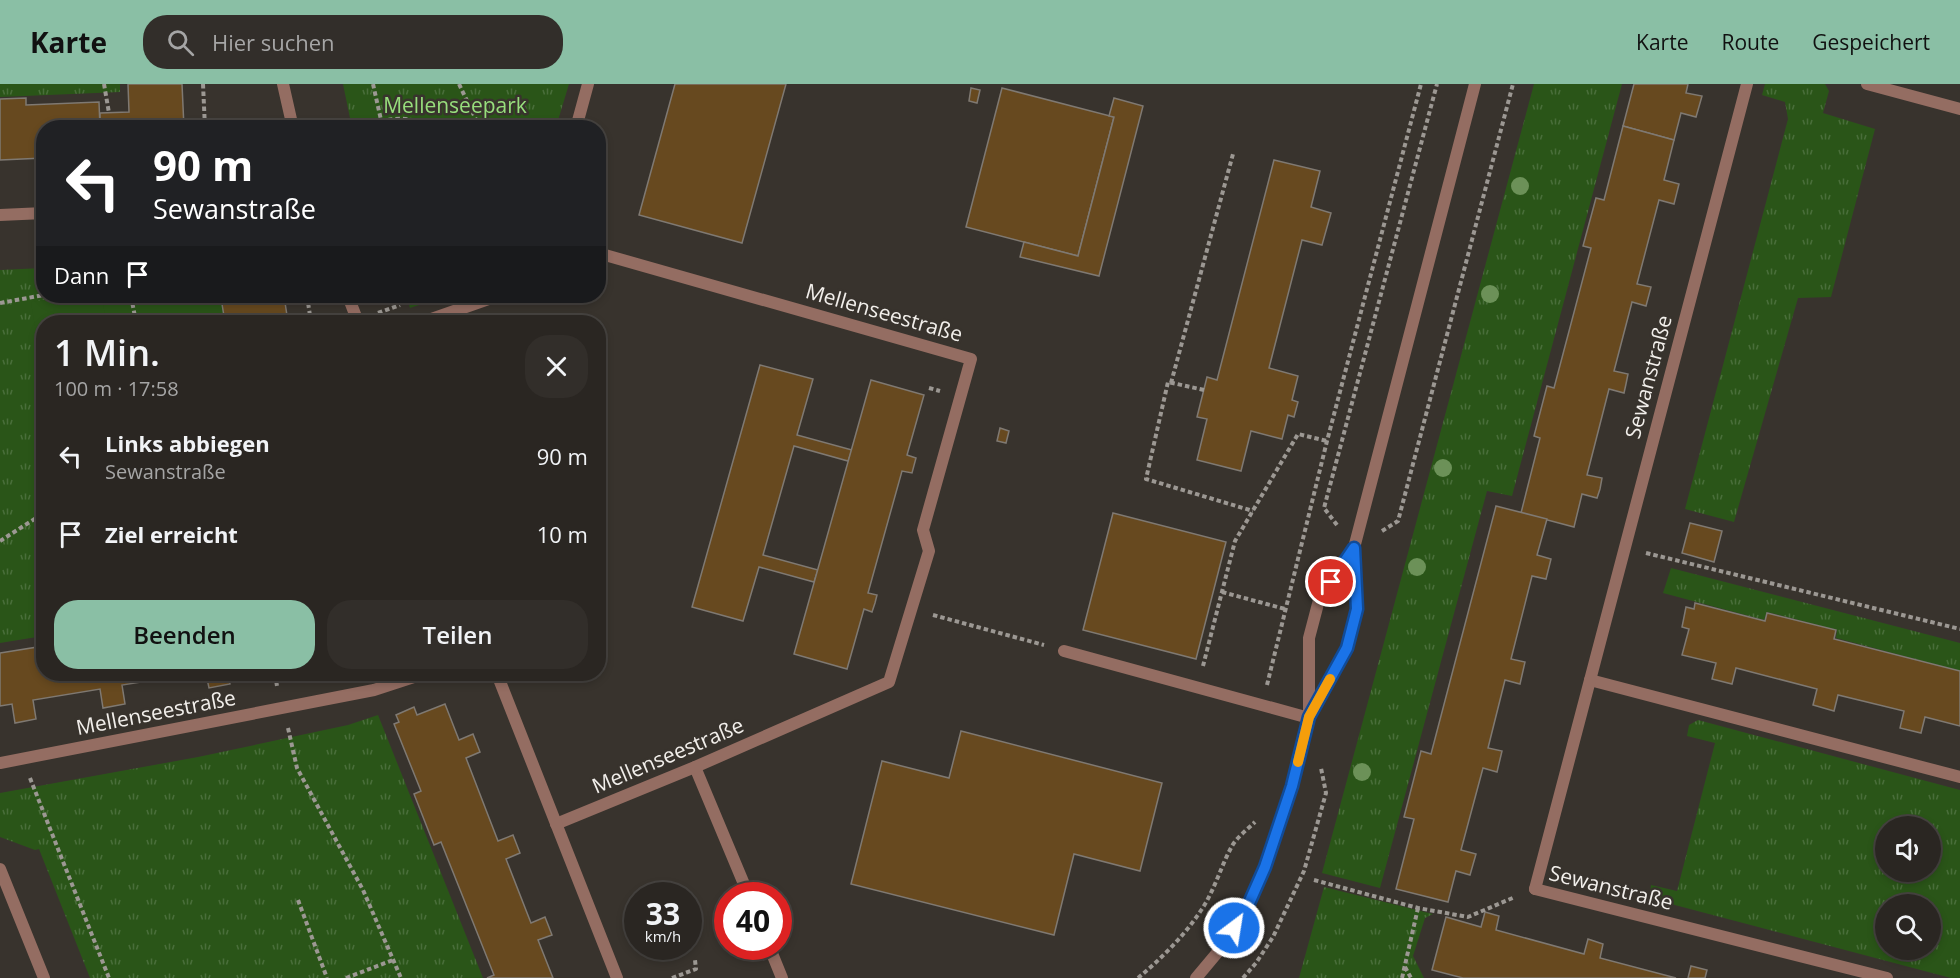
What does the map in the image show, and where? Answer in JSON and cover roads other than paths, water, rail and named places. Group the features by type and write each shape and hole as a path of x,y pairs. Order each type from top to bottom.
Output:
{"street":[{"path":"283,84 291,120"},
{"path":"1309,717 1347,648 1357,609 1354,548 1475,84"},
{"name":"Sewanstraße","path":"1747,84 1535,889 1887,978"},
{"path":"1867,84 1960,109"},
{"path":"578,120 589,85"},
{"path":"0,215 36,213"},
{"name":"Mellenseestraße","path":"556,824 695,767 889,682 929,551 922,530 971,359 606,255"},
{"path":"443,315 477,303"},
{"path":"1196,978 1222,947 1246,910 1265,867 1292,786 1309,717 1309,638 1319,600 1354,548"},
{"path":"1064,651 1309,717"},
{"path":"1590,680 1960,777"},
{"name":"Mellenseestraße","path":"0,763 387,687 404,681"},
{"path":"500,681 617,978"},
{"path":"695,767 743,882"},
{"path":"0,869 44,978"},
{"path":"775,960 782,978"}],"park label":[{"name":"Mellenseepark","path":"455,106"}]}
